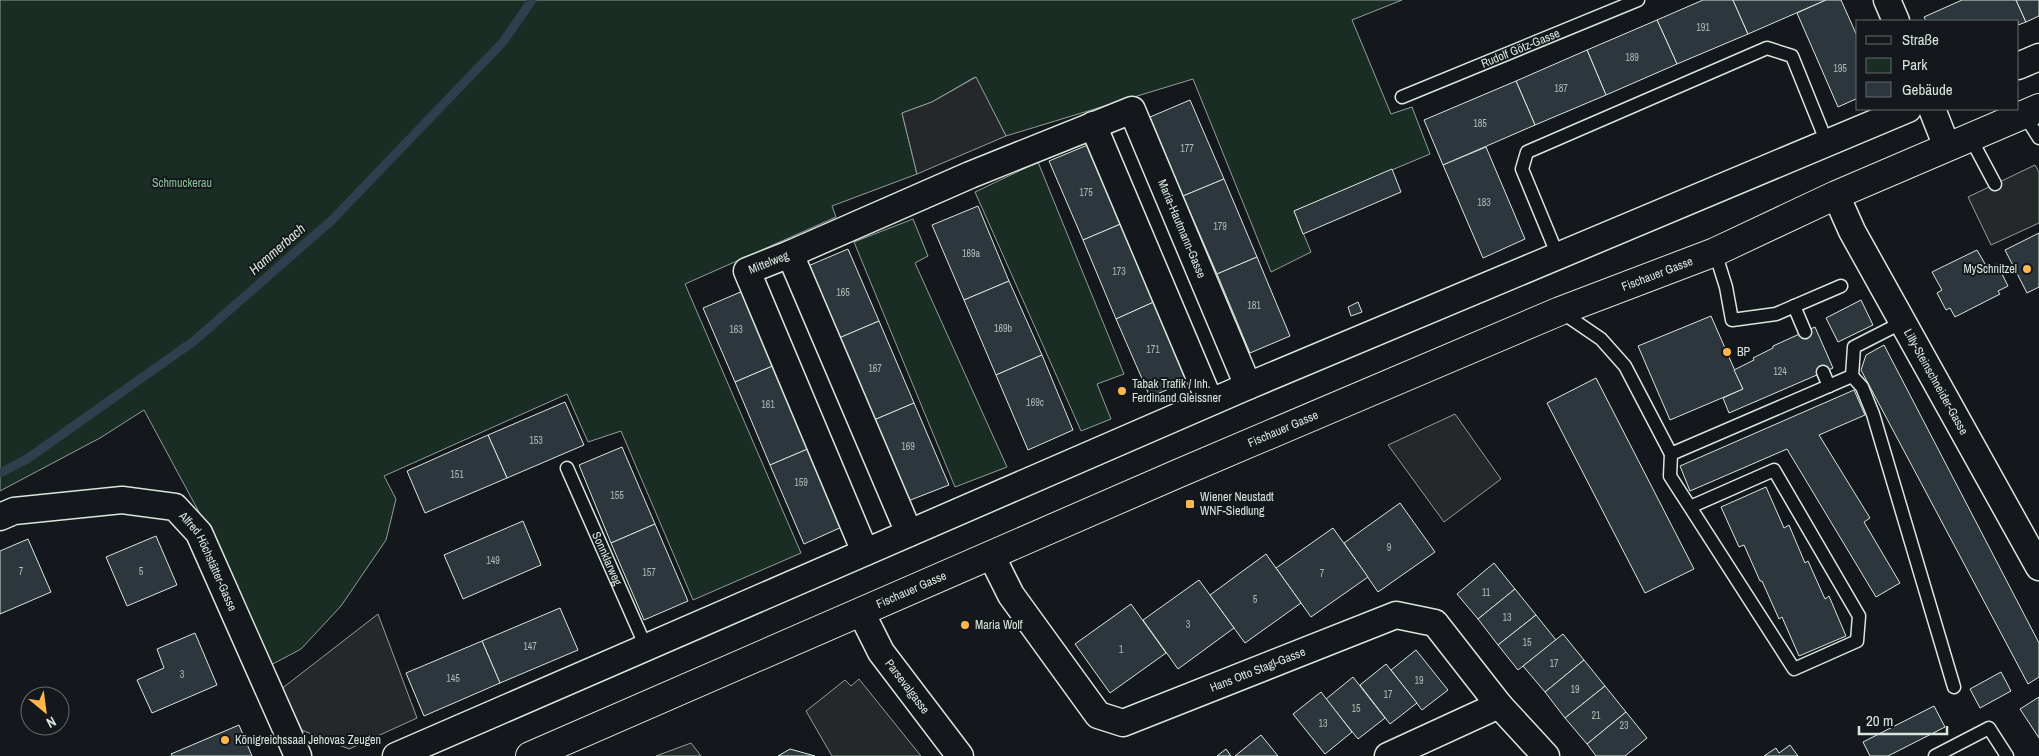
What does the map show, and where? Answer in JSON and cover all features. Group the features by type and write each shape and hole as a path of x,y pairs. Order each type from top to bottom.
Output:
{"main road":[{"name":"Fischauer Gasse","path":"530,756 991,555 1560,311 1715,252 1836,195 2032,111"}],"street":[{"path":"1887,0 1896,20"},
{"path":"2019,66 2039,57"},
{"name":"Maria-Hautmann-Gasse","path":"790,254 970,175 1132,110 1248,386"},
{"path":"396,756 1210,402 1906,110"},
{"path":"1933,110 1958,142"},
{"path":"1093,126 1210,402"},
{"name":"Lilly-Steinschneider-Gasse","path":"1836,195 1852,231 2039,567"},
{"name":"Mittelweg","path":"865,552 748,271 790,254 909,533"},
{"name":"Alfred Höchstätter-Gasse","path":"0,517 14,511 122,500 175,507 199,533 298,756"},
{"name":"Hans Otto Stagl-Gasse","path":"991,555 1012,595 1098,715 1123,723 1396,614 1435,624 1499,705 1546,756"},
{"name":"Parsevalgasse","path":"861,612 881,652 960,756"},
{"path":"1388,756 1499,705"}],"lane":[{"name":"Rudolf Götz-Gasse","path":"1402,97 1638,0"},
{"path":"1558,256 1522,169 1527,152 1767,48 1792,56 1827,143"},
{"path":"2032,111 2039,138"},
{"path":"1958,142 1995,184"},
{"path":"1715,252 1726,287 1732,320 1776,314 1841,286"},
{"path":"1794,306 1805,332"},
{"path":"1560,311 1601,339 1625,366 1671,454 1670,476 1794,669 1857,641 1859,616 1774,470 1690,507"},
{"path":"1903,322 1854,347 1852,376 1862,387 1873,414 1954,687"},
{"path":"1823,372 1829,386"},
{"path":"1671,454 1852,376"},
{"name":"Sonnklarweg","path":"567,468 646,647"},
{"path":"1936,756 1989,728 2007,756"}],"green space":[{"name":"Schmuckerau","path":"0,0 1402,0 1352,20 1391,114 1412,107 1430,154 1294,211 1311,252 1271,272 1193,79 1006,136 975,77 932,102 902,113 917,174 832,206 836,217 685,284 801,553 693,600 621,431 588,442 567,394 384,476 396,499 386,540 341,606 301,649 269,666 213,538 144,410 100,438 0,491"},
{"path":"1038,162 1124,374 1097,384 1111,419 1081,431 975,192"},
{"path":"913,219 928,256 915,263 1007,467 955,487 854,242"}],"shaded area":[{"path":"976,77 1006,136 917,174 902,113 932,102"},
{"path":"2035,165 2039,172 2039,223 1991,245 1968,197"},
{"path":"1455,414 1501,479 1444,522 1388,445"},
{"path":"378,614 417,718 349,749 299,729 280,690"},
{"path":"859,679 921,756 832,756 806,711 845,680 851,686"},
{"path":"691,743 701,756 656,756"}],"building":[{"path":"1703,0 1733,0 1748,34 1677,64 1657,20"},
{"path":"1733,0 1826,0 1748,34"},
{"path":"1826,0 1841,0 1856,34 1856,99 1838,107 1797,13"},
{"path":"1962,0 2016,0 2026,22 2019,25 2019,20 1926,20 1924,17"},
{"path":"2016,0 2039,0 2039,16 2026,22"},
{"path":"1657,20 1677,64 1606,95 1587,50"},
{"path":"1587,50 1606,95 1535,125 1516,81"},
{"path":"1516,81 1535,125 1443,165 1424,120"},
{"path":"1190,100 1224,179 1183,196 1150,117"},
{"path":"1090,144 1123,223 1083,240 1049,161"},
{"path":"1486,147 1525,239 1483,258 1443,165"},
{"path":"1392,169 1401,192 1303,234 1294,211"},
{"path":"1224,179 1257,257 1217,274 1183,196"},
{"path":"978,206 1009,281 964,300 932,225"},
{"path":"1123,223 1156,301 1116,319 1083,240"},
{"name":"MySchnitzel","path":"2039,233 2039,287 2027,293 2005,250"},
{"path":"848,249 879,321 839,338 808,266"},
{"path":"1977,250 1988,269 1997,264 2008,286 1998,291 2000,294 1955,317 1950,308 1946,310 1937,293 1942,290 1932,272"},
{"path":"1257,257 1290,336 1250,353 1217,274"},
{"path":"1009,281 1042,355 996,375 964,300"},
{"path":"743,291 775,365 735,382 703,308"},
{"path":"1861,300 1873,325 1838,342 1826,318"},
{"path":"1156,301 1190,380 1150,397 1116,319"},
{"path":"1358,302 1362,312 1351,316 1348,307"},
{"path":"1711,316 1743,389 1670,420 1638,346"},
{"path":"879,321 914,403 874,420 839,338"},
{"path":"1815,327 1833,368 1729,413 1723,398 1743,389 1734,370 1754,360 1753,358 1773,348 1773,346"},
{"path":"1884,345 2039,643 2039,677 2028,684 1861,370 1866,355"},
{"path":"1042,355 1073,430 1028,450 996,375"},
{"path":"775,365 810,448 770,465 735,382"},
{"path":"1596,378 1694,569 1645,593 1547,403"},
{"path":"1854,390 1865,415 1819,435 1870,518 1864,522 1900,583 1876,597 1787,449 1690,491 1680,466"},
{"path":"565,402 584,445 507,478 488,435"},
{"path":"914,403 949,485 908,501 874,420"},
{"path":"488,435 507,478 425,513 407,471"},
{"path":"622,447 655,524 611,543 579,465"},
{"path":"810,448 844,526 804,544 770,465"},
{"path":"1766,487 1784,528 1789,525 1805,563 1808,561 1825,599 1829,596 1846,636 1799,656 1782,617 1779,619 1744,545 1739,547 1721,507"},
{"path":"1400,503 1435,552 1378,592 1344,543"},
{"path":"523,521 541,565 463,599 444,555"},
{"path":"655,524 688,601 644,620 611,543"},
{"path":"1333,528 1368,577 1311,617 1276,568"},
{"path":"156,536 177,585 127,606 106,557"},
{"path":"28,539 51,592 0,614 0,551"},
{"path":"1266,554 1301,603 1245,643 1210,595"},
{"path":"1494,563 1515,589 1478,619 1457,594"},
{"path":"1199,580 1234,628 1178,669 1143,620"},
{"path":"1515,589 1536,615 1498,645 1478,619"},
{"path":"1131,604 1166,653 1110,693 1075,644"},
{"path":"560,608 578,650 500,683 482,641"},
{"path":"1536,615 1556,640 1518,670 1498,645"},
{"path":"195,633 217,685 152,713 137,680 164,668 157,649"},
{"path":"1563,634 1584,660 1545,692 1523,666"},
{"path":"482,641 500,683 424,716 406,673"},
{"path":"1416,650 1448,690 1422,710 1391,670"},
{"path":"1584,660 1605,686 1565,718 1545,692"},
{"path":"1386,664 1417,703 1390,724 1360,685"},
{"path":"2001,672 2011,691 1980,708 1970,689"},
{"path":"1353,677 1385,718 1358,739 1326,699"},
{"path":"1605,686 1626,712 1587,744 1565,718"},
{"path":"1321,692 1352,732 1325,754 1293,714"},
{"path":"2039,697 2039,738 2020,709"},
{"path":"1934,706 1945,727 1888,756 1870,756 1863,742"},
{"path":"1626,712 1647,738 1625,756 1596,756 1587,744"},
{"name":"Königreichssaal Jehovas Zeugen","path":"239,725 252,756 172,756 171,754"},
{"path":"1261,735 1278,756 1235,756"},
{"path":"1790,745 1798,756 1764,756 1776,748 1779,753"},
{"path":"790,749 815,756 778,756"},
{"path":"1226,749 1231,756 1217,756"}],"waterway":[{"name":"Hammerbach","path":"0,473 27,459 194,341 332,220 503,42 532,0"}],"place":[{"name":"MySchnitzel","path":"2027,269"},
{"name":"BP","path":"1727,352"},
{"name":"Tabak Trafik / Inh. Ferdinand Gleissner","path":"1122,391"},
{"name":"Wiener Neustadt WNF-Siedlung","path":"1190,504"},
{"name":"Maria Wolf","path":"965,625"},
{"name":"Königreichssaal Jehovas Zeugen","path":"225,740"}]}
